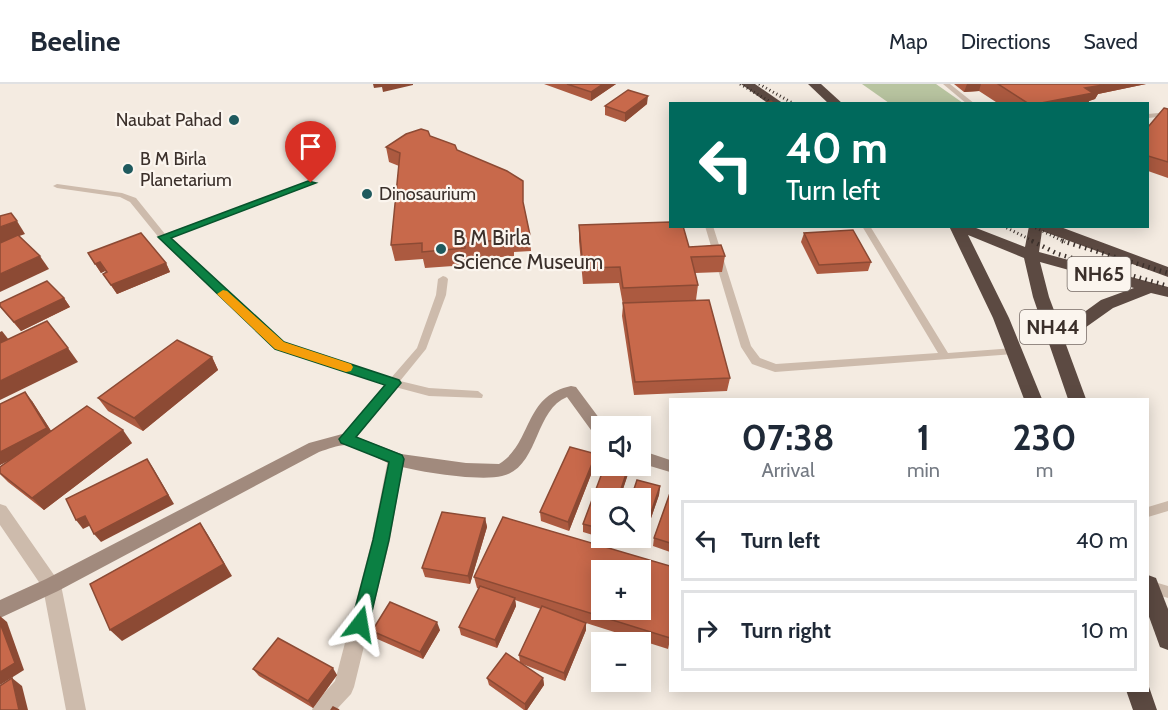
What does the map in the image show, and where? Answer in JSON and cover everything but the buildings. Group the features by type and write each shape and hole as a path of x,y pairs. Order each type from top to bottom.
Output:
{"highway":[{"path":"747,84 775,102"},
{"path":"814,84 835,102"},
{"name":"NH44","path":"958,228 1001,318 1033,398"},
{"name":"NH65","path":"962,228 1031,255 1168,292"},
{"name":"NH44","path":"1036,228 1031,255 1041,297 1058,339 1077,398"},
{"name":"NH65","path":"1048,228 1168,272"},
{"path":"1058,339 1107,304 1148,288"},
{"path":"1149,588 1168,639"},
{"path":"1139,692 1145,710"}],"street":[{"path":"0,609 52,585 315,447 346,439 396,459 486,471 502,470 514,463 533,426 556,396 564,390 571,391 591,418"},
{"path":"322,710 344,687 381,540 396,459"},
{"path":"651,460 669,466"},
{"path":"0,511 52,585 76,710"}],"lane":[{"path":"946,84 969,102"},
{"path":"1149,116 1168,114"},
{"path":"163,237 311,183"},
{"path":"57,186 122,195 133,200 163,237 279,346 429,392 478,395"},
{"path":"710,228 746,347 756,361 775,368 1014,351"},
{"path":"867,228 944,356"},
{"path":"346,439 421,349 441,295 443,279"},
{"path":"1149,512 1168,506"},
{"path":"1149,585 1168,592"}],"green space":[{"path":"862,84 936,84 962,102 888,102"}],"railway":[{"path":"740,84 771,102"},
{"path":"759,84 790,102"},
{"path":"1007,228 1035,242"},
{"path":"1036,228 1064,242"},
{"path":"1032,241 1058,254 1168,286"},
{"path":"1064,242 1168,273"}],"slow traffic":[{"path":"223,294 279,346 346,367"}],"place":[{"name":"Naubat Pahad","path":"234,120"},
{"name":"B M Birla Planetarium","path":"128,169"},
{"name":"Dinosaurium","path":"367,194"},
{"name":"B M Birla Science Museum","path":"441,249"}],"route":[{"path":"311,183 163,237 279,346 395,383 346,439 396,459 381,540 360,624"}]}
